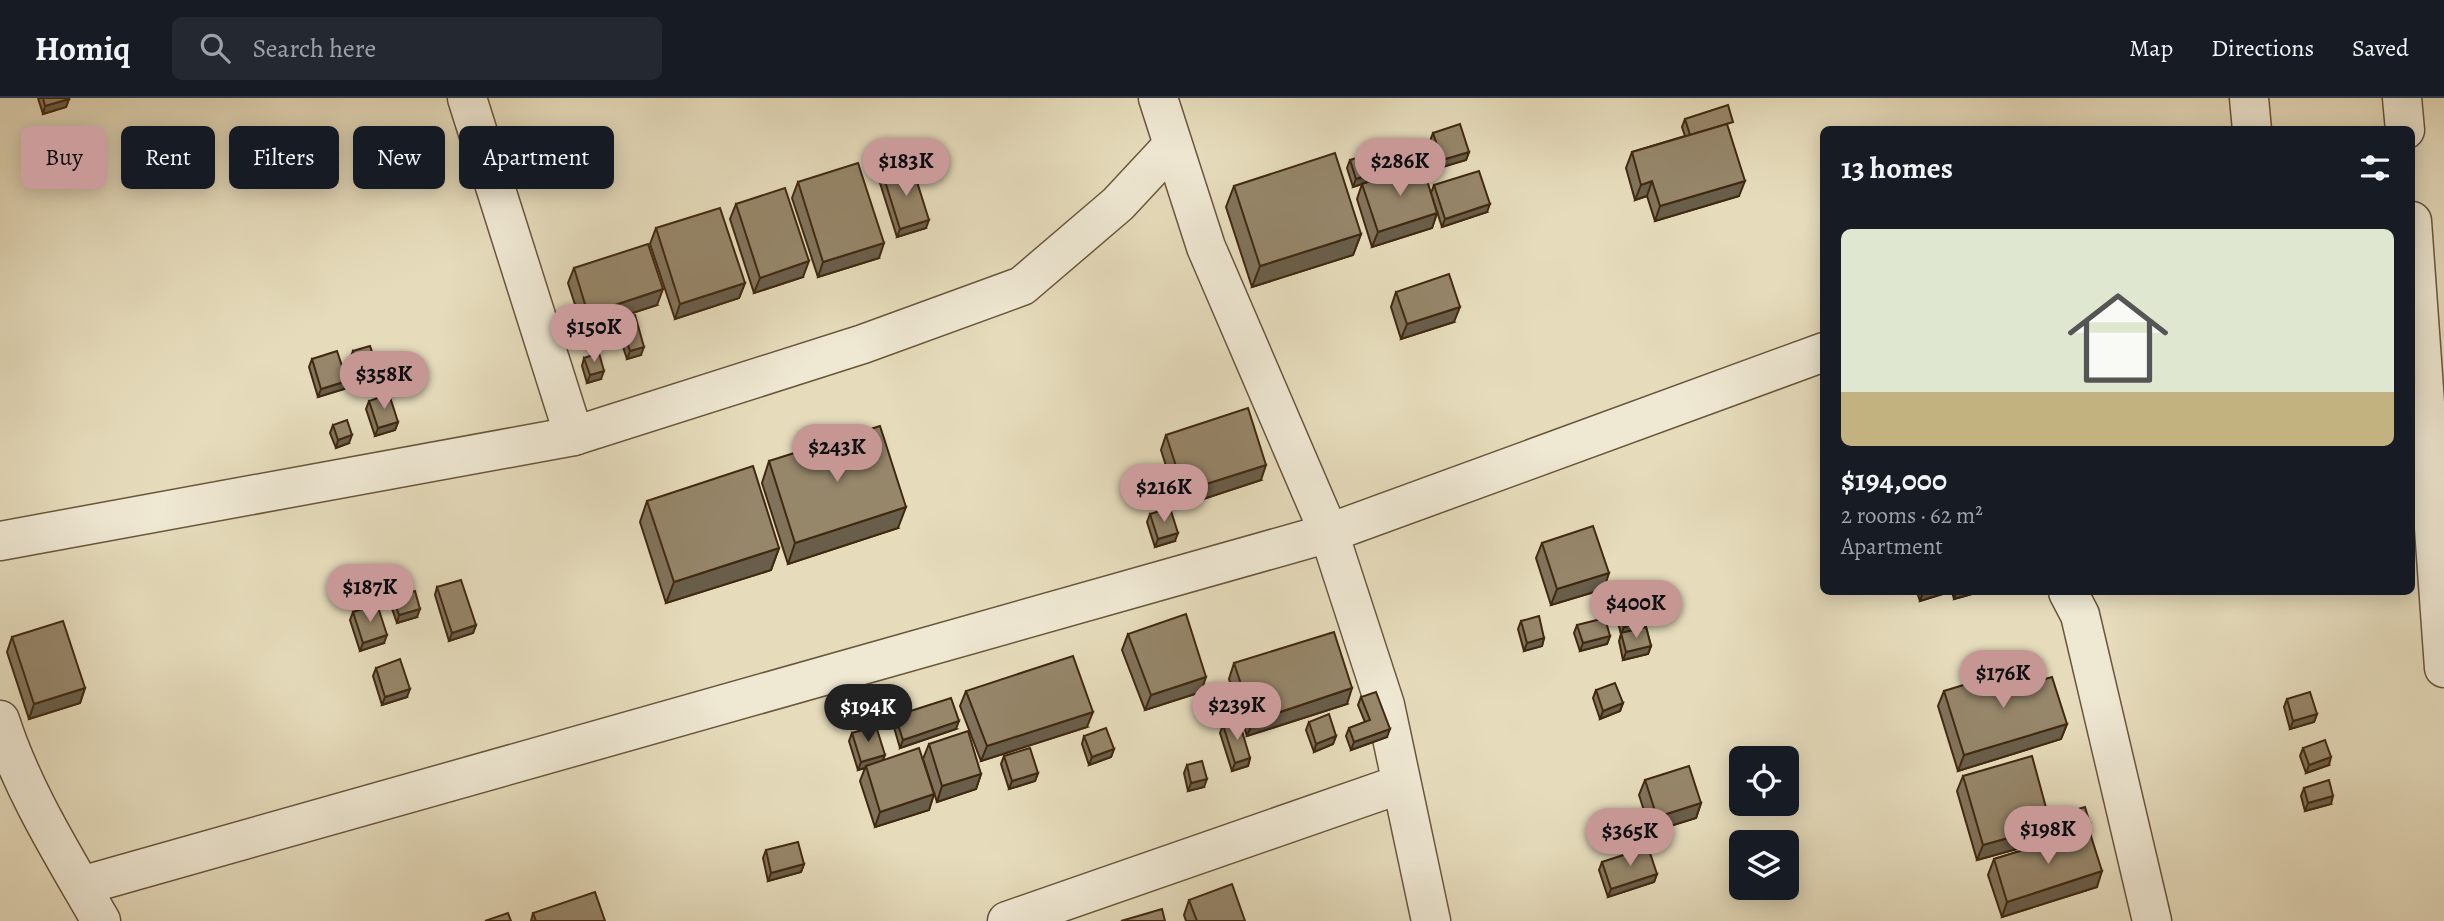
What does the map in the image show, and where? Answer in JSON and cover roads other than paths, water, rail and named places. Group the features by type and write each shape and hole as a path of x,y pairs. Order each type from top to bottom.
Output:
{"street":[{"path":"467,98 574,436"},
{"path":"1158,98 1206,247 1329,533 1385,705 1431,921"},
{"path":"2249,98 2252,126"},
{"path":"2402,98 2405,126"},
{"path":"0,541 574,436 863,344 1022,286 1118,204 1172,146"},
{"path":"2415,228 2430,266 2444,668"},
{"path":"81,886 1329,533 1820,353"},
{"path":"2070,595 2080,615 2152,921"},
{"path":"0,720 12,758 46,826 101,921"},
{"path":"1007,921 1401,784"}]}
